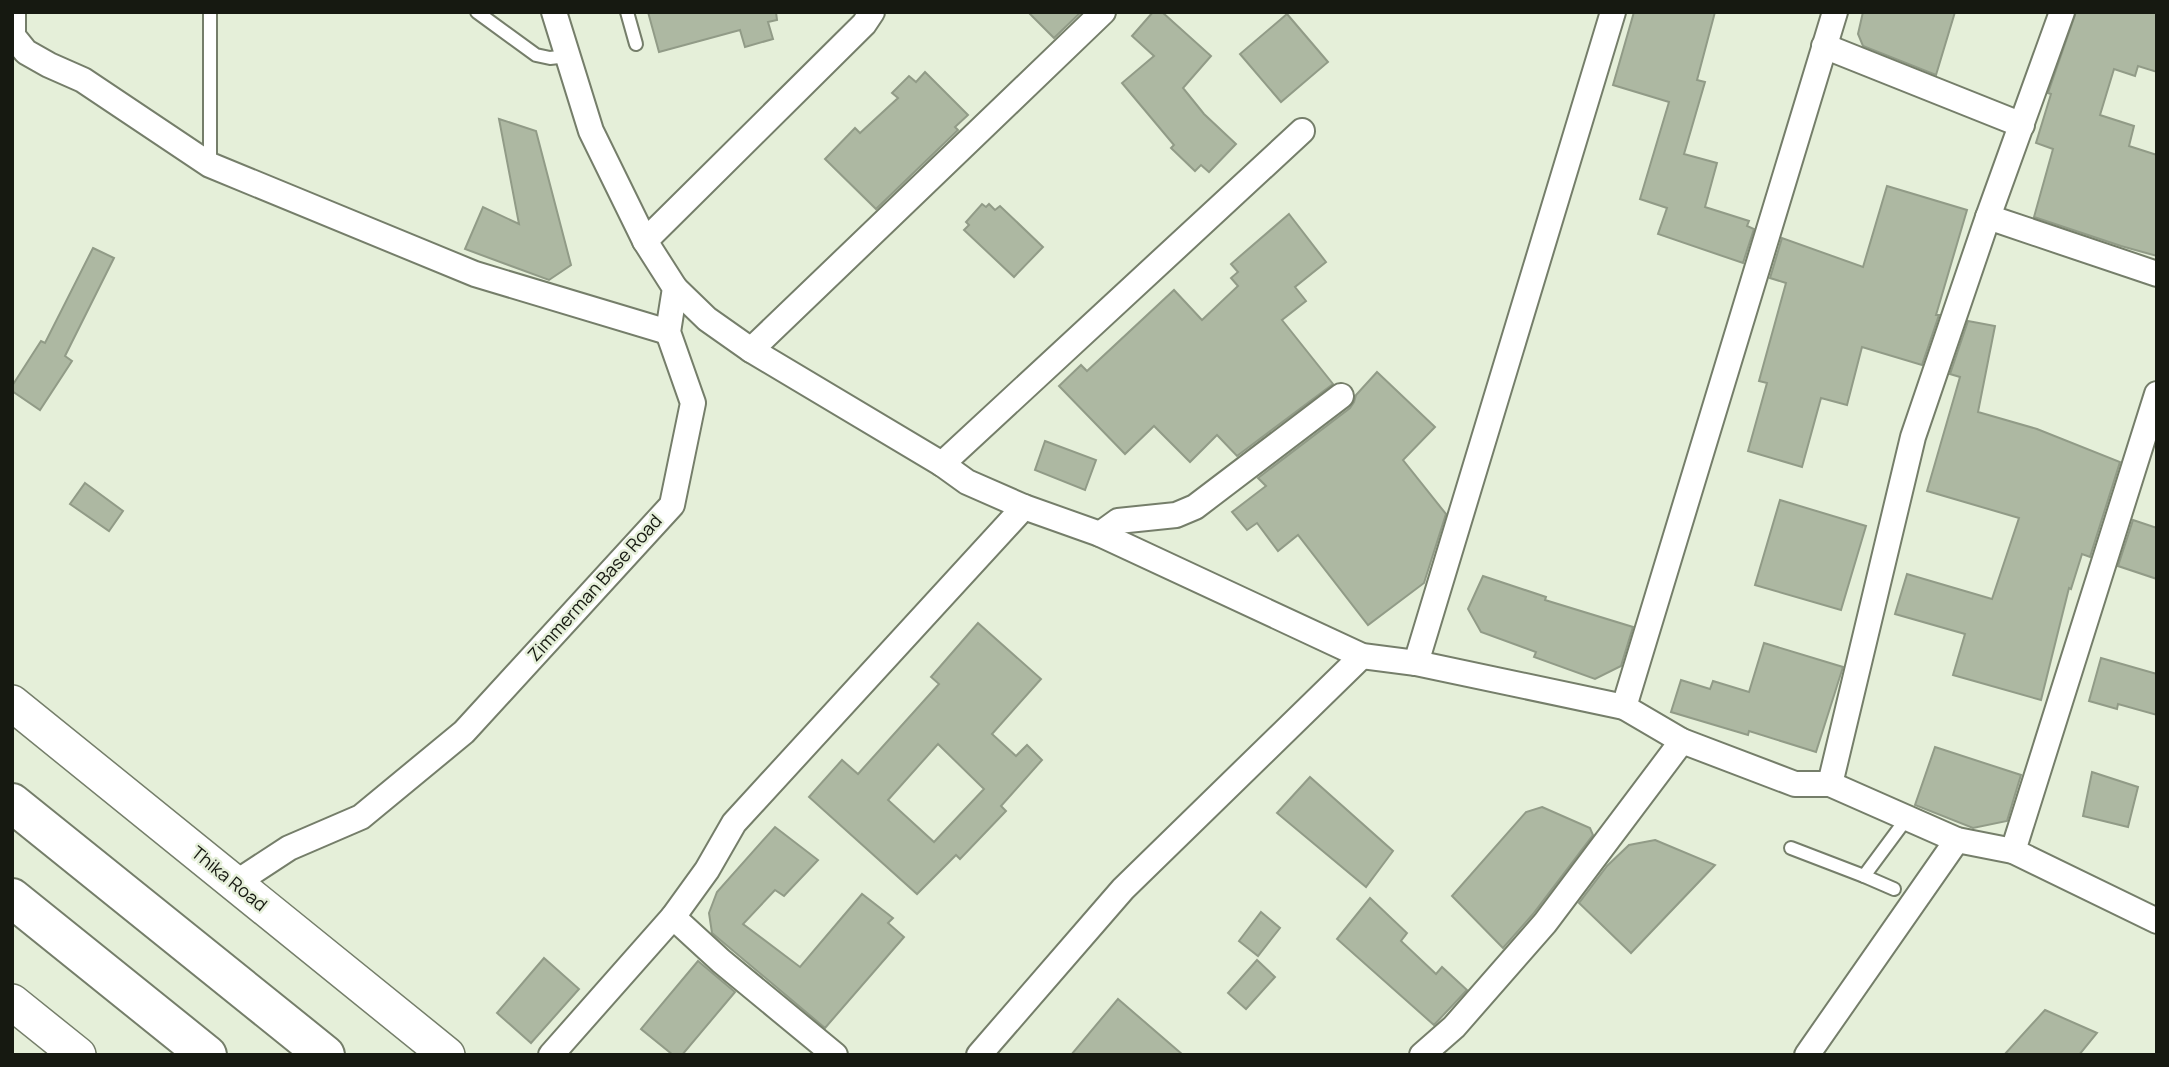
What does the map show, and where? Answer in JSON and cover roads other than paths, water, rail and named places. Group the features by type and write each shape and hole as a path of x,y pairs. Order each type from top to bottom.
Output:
{"highway":[{"path":"12,803 326,1055"},
{"path":"12,898 207,1055"}],"main road":[{"name":"Thika Road","path":"12,703 447,1055"},
{"path":"12,1002 78,1055"}],"street":[{"path":"13,12 13,36 26,52 83,80 210,165 475,274 668,332"},
{"path":"554,12 591,131 645,241 675,288 707,319 751,350 942,464 967,482 1024,507 1100,534 1362,656 1416,663 1624,707 1682,741 1795,784 1830,784 1957,839 2013,851 2157,921"},
{"path":"645,241 864,24 872,12"},
{"path":"751,350 1103,12"},
{"path":"1416,663 1614,12"},
{"path":"1624,707 1835,12"},
{"path":"1830,784 1913,437 2062,12"},
{"path":"1824,46 2022,125"},
{"path":"942,464 1303,131"},
{"path":"1988,217 2157,274"},
{"name":"Zimmerman Base Road","path":"234,884 289,848 361,817 464,732 672,505 693,403 668,332 675,288"},
{"path":"2013,851 2157,394"},
{"path":"1100,534 1118,520 1175,515 1195,507 1341,396"},
{"path":"551,1055 673,917 707,870 734,823 1024,507"},
{"path":"979,1055 1123,889 1362,656"},
{"path":"1422,1055 1454,1027 1545,923 1682,741"},
{"path":"1807,1055 1957,839"},
{"path":"673,917 721,961 835,1055"}],"lane":[{"path":"210,12 210,165"},
{"path":"477,12 494,18 536,55 550,58 568,56"},
{"path":"628,12 636,44"},
{"path":"1864,876 1907,818"},
{"path":"1791,848 1894,889"}]}
